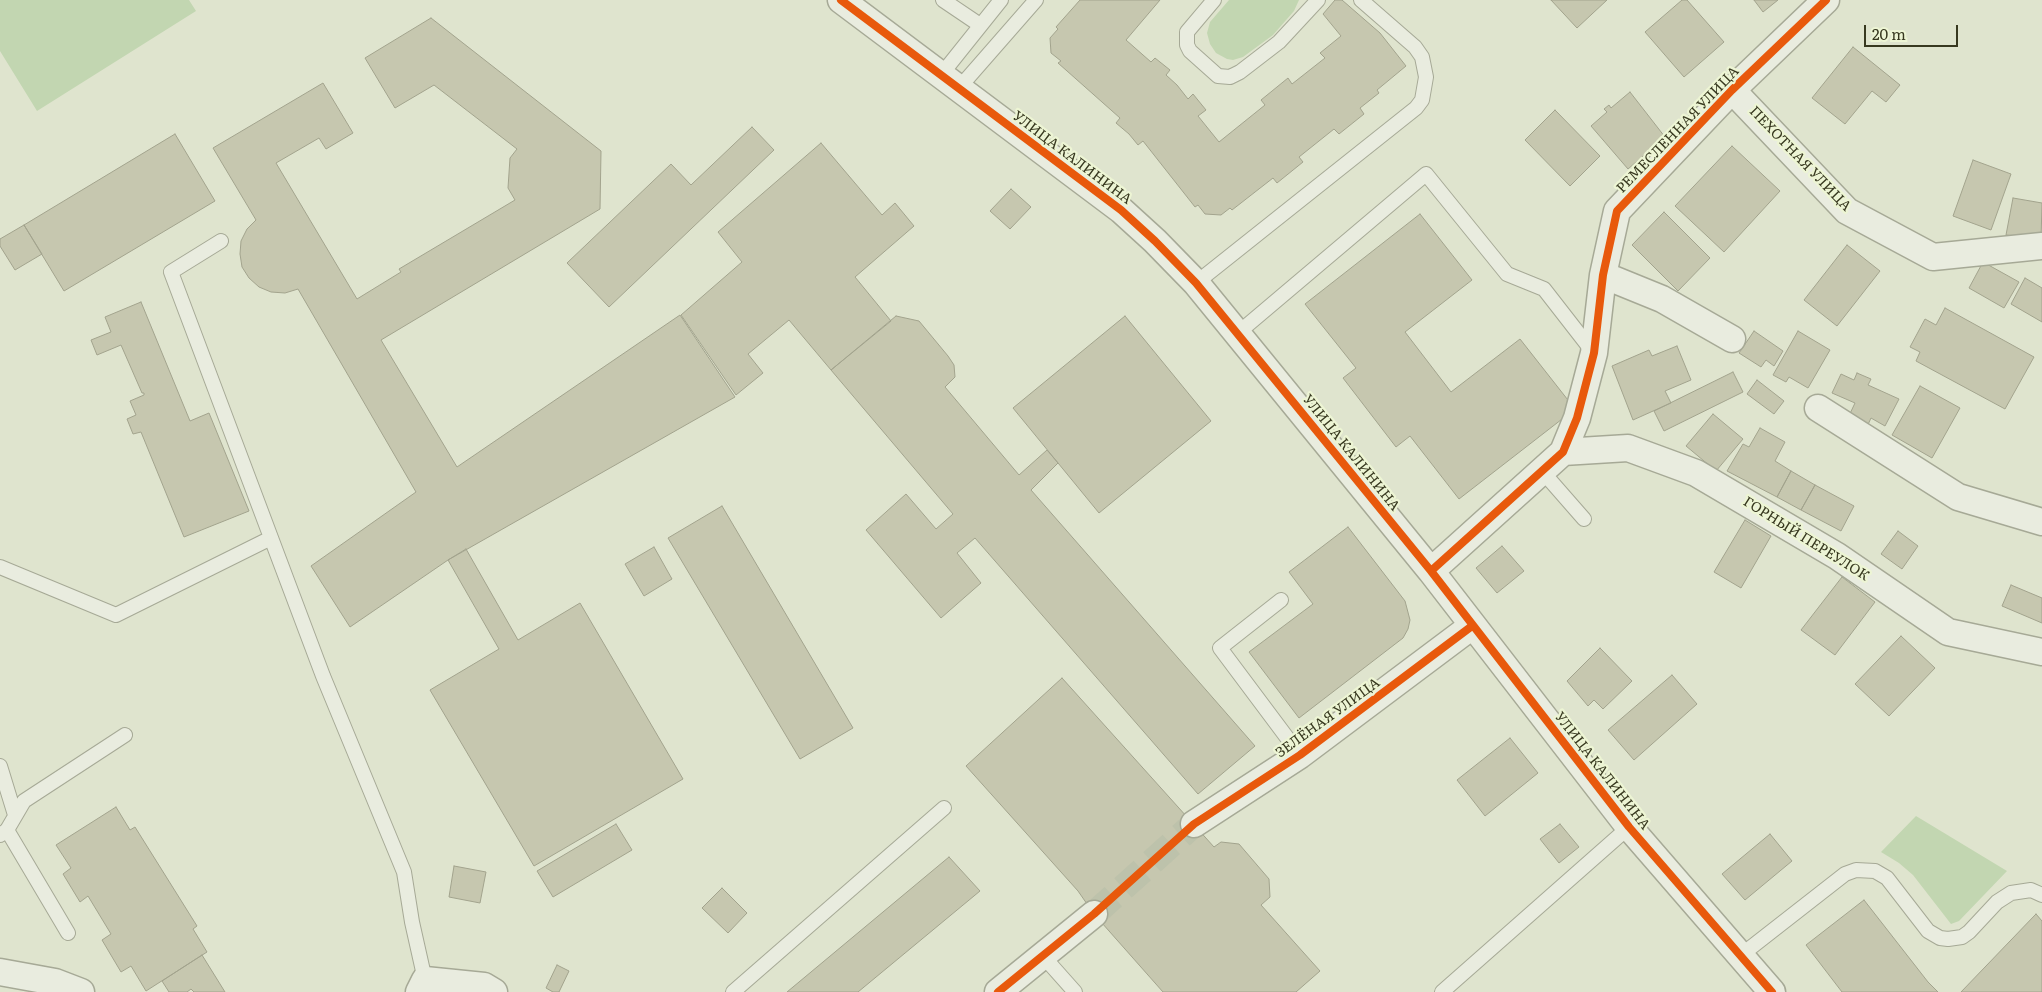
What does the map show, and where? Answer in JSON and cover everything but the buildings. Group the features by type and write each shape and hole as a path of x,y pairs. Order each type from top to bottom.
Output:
{"street":[{"name":"УЛИЦА КАЛИНИНА","path":"841,0 1121,210 1155,240 1196,282 1430,571 1628,827 1772,992"},
{"name":"РЕМЕСЛЕННАЯ УЛИЦА","path":"1430,571 1563,452 1576,418 1594,353 1603,275 1617,211 1732,90 1826,0"},
{"name":"ПЕХОТНАЯ УЛИЦА","path":"1732,90 1847,211 1933,257 2042,246"},
{"path":"1603,275 1662,299 1732,339"},
{"path":"1818,408 1958,497 2042,522"},
{"name":"ГОРНЫЙ ПЕРЕУЛОК","path":"1563,452 1628,448 1696,473 1836,556 1948,632 2042,652"},
{"name":"ЗЕЛЁНАЯ УЛИЦА","path":"1194,824 1300,755 1472,626"},
{"path":"998,992 1094,914"},
{"path":"0,972 55,982 81,992"},
{"path":"422,986 484,986 494,992"}],"lane":[{"path":"943,0 980,25"},
{"path":"950,81 980,25 1001,0"},
{"path":"950,81 1036,0"},
{"path":"1214,0 1192,25 1186,39 1190,51 1218,76 1230,78 1278,42 1318,0"},
{"path":"1196,282 1416,108 1422,100 1426,77 1422,57 1416,48 1361,0"},
{"path":"1238,333 1426,174 1507,274 1544,289 1594,353"},
{"path":"221,240 171,272 327,685 404,872 422,986"},
{"path":"1542,471 1584,519"},
{"path":"0,567 116,615 271,538"},
{"path":"1281,600 1220,648 1300,755"},
{"path":"68,933 4,832 24,801 125,736"},
{"path":"0,766 15,815"},
{"path":"733,992 944,808"},
{"path":"1442,992 1628,827"},
{"path":"1740,956 1845,874 1856,870 1875,871 1887,878 1928,931 1940,938 1962,937 1997,902 2011,893 2031,890 2042,895"},
{"path":"1042,956 1075,992"}],"green space":[{"path":"0,0 189,0 196,11 37,111 0,51"},
{"path":"1229,0 1299,0 1294,11 1273,35 1243,57 1233,60 1216,53 1210,44 1207,33 1210,22"},
{"path":"1916,816 2007,871 1959,921 1951,924 1913,875 1899,863 1881,852"}],"tunnel":[{"path":"1094,914 1194,824"}],"cycle path":[{"path":"841,0 1121,210 1155,241 1196,283 1431,571 1629,827 1772,992"},
{"path":"1431,571 1563,452 1577,418 1594,353 1603,275 1617,211 1732,90 1826,0"},
{"path":"998,992 1094,914 1194,824 1300,755 1472,626"}]}
